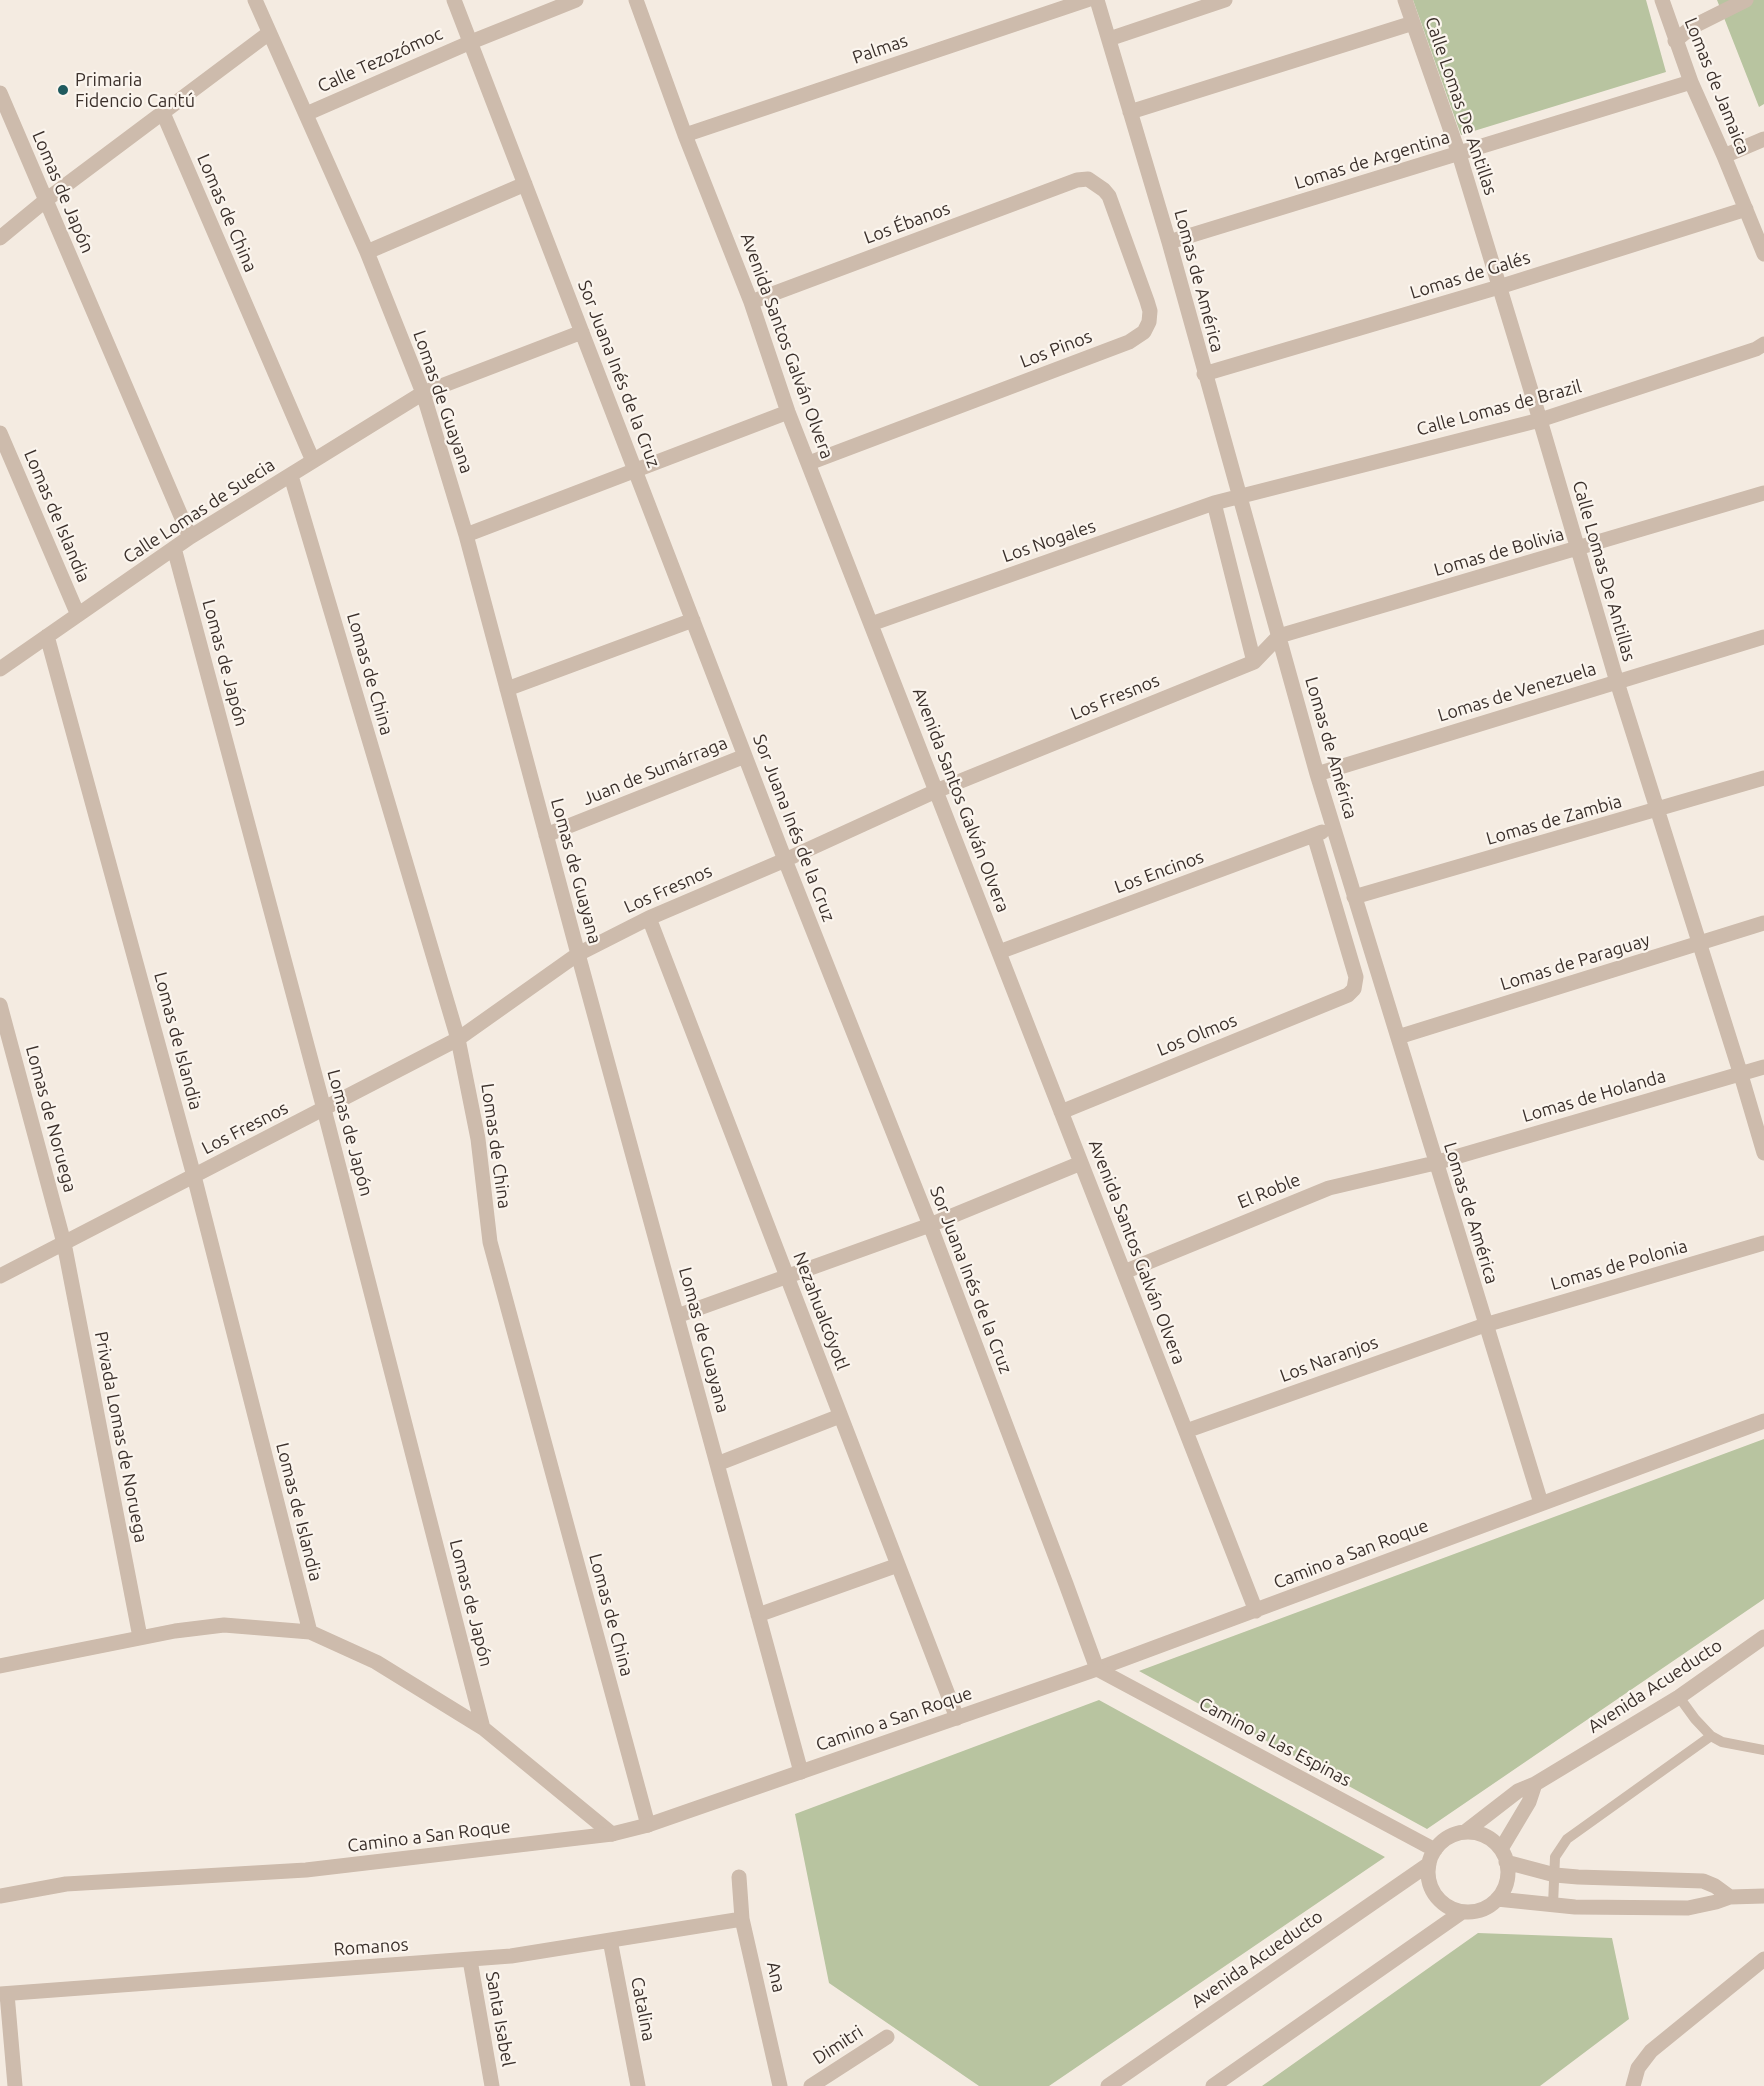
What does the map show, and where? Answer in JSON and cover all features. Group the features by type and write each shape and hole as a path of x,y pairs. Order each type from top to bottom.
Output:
{"street":[{"name":"Lomas de Guayana","path":"255,0 367,252 423,393 466,535 801,1772"},
{"name":"Sor Juana Inés de la Cruz","path":"454,0 785,860 930,1226 1097,1670"},
{"name":"Calle Tezozómoc","path":"306,114 471,42 576,0"},
{"name":"Avenida Santos Galván Olvera","path":"636,0 751,302 809,464 1256,1611"},
{"name":"Palmas","path":"686,135 1088,0"},
{"name":"Lomas de América","path":"1097,0 1169,242 1204,375 1317,774 1541,1503"},
{"path":"1109,39 1225,0"},
{"name":"Calle Lomas De Antillas","path":"1405,0 1459,154 1617,682 1764,1153"},
{"name":"Lomas de Jamaica","path":"1662,0 1691,82 1764,254"},
{"path":"1675,40 1692,27 1746,0"},
{"path":"1130,112 1413,23"},
{"path":"0,238 46,200 269,33"},
{"name":"Lomas de Argentina","path":"1169,242 1691,82"},
{"name":"Lomas de Japón","path":"0,93 190,537"},
{"name":"Lomas de China","path":"163,113 313,461"},
{"path":"1724,156 1764,139"},
{"name":"Los Pinos","path":"809,464 1129,342 1144,332 1149,322 1150,311 1109,196 1088,179 1077,180"},
{"name":"Los Ébanos","path":"751,302 1077,180"},
{"path":"367,252 525,184"},
{"name":"Lomas de Galés","path":"1204,375 1499,287 1746,209"},
{"name":"Calle Lomas de Suecia","path":"0,669 190,537 423,393 582,332"},
{"name":"Calle Lomas de Brazil","path":"1239,495 1540,420 1756,349 1764,344"},
{"path":"466,535 789,412"},
{"name":"Lomas de Islandia","path":"0,433 78,615"},
{"name":"Lomas de China","path":"291,476 458,1039 478,1139 490,1242 648,1825"},
{"name":"Lomas de Bolivia","path":"1279,636 1764,493"},
{"name":"Los Nogales","path":"871,624 1239,495"},
{"path":"1214,503 1254,662"},
{"name":"Lomas de Japón","path":"174,548 324,1109 483,1728"},
{"path":"507,689 693,620"},
{"name":"Lomas de Islandia","path":"47,636 194,1176 310,1632"},
{"name":"Los Fresnos","path":"0,1276 458,1039 578,954 649,918 785,860 936,791 1254,662 1279,636"},
{"name":"Lomas de Venezuela","path":"1317,774 1764,637"},
{"name":"Juan de Sumárraga","path":"546,836 745,756"},
{"name":"Lomas de Zambia","path":"1354,897 1764,778"},
{"name":"Los Encinos","path":"999,952 1334,828"},
{"name":"Los Olmos","path":"1061,1112 1348,995 1354,989 1356,977 1314,835"},
{"name":"Nezahualcóyotl","path":"649,918 957,1718"},
{"name":"Lomas de Paraguay","path":"1398,1037 1764,923"},
{"name":"Lomas de Noruega","path":"0,1005 64,1243"},
{"name":"Lomas de Holanda","path":"1435,1163 1764,1067"},
{"path":"677,1316 930,1226 1081,1163"},
{"name":"El Roble","path":"1124,1272 1329,1188 1435,1163"},
{"name":"Privada Lomas de Noruega","path":"64,1243 140,1637"},
{"name":"Lomas de Polonia","path":"1485,1325 1764,1243"},
{"name":"Los Naranjos","path":"1186,1431 1485,1325"},
{"path":"717,1464 840,1416"},
{"name":"Camino a San Roque","path":"0,1896 66,1884 306,1870 612,1834 648,1825 1097,1670 1764,1421"},
{"path":"758,1615 898,1565"},
{"path":"0,1666 140,1637 224,1625 310,1632 376,1662 483,1728 612,1834"},
{"name":"Avenida Acueducto","path":"1465,1832 1518,1791 1535,1784 1679,1697 1764,1637"},
{"name":"Camino a Las Espinas","path":"1097,1670 1432,1857"},
{"path":"1535,1784 1504,1855 1508,1876 1497,1899 1487,1908 1475,1912 1462,1912 1449,1908 1439,1900 1428,1876 1432,1857 1442,1841 1454,1834 1465,1832 1480,1834 1504,1855 1555,1875 1578,1878 1702,1881 1715,1886 1730,1897"},
{"name":"Avenida Acueducto","path":"1108,2086 1432,1857"},
{"name":"Ana","path":"739,1877 742,1919 780,2086"},
{"path":"1497,1899 1575,1907 1688,1908 1730,1897 1764,1896"},
{"path":"1213,2086 1462,1912"},
{"name":"Romanos","path":"4,1994 512,1956 742,1919"},
{"name":"Catalina","path":"610,1941 638,2086"},
{"name":"Santa Isabel","path":"470,1959 492,2086"},
{"path":"1632,2086 1638,2068 1651,2051 1764,1959"},
{"path":"4,1994 15,2086"},
{"name":"Dimitri","path":"811,2086 887,2037"}],"lane":[{"path":"1679,1697 1711,1736 1722,1742 1764,1750"},
{"path":"1553,1905 1555,1857 1567,1839 1711,1736"}],"green space":[{"path":"1413,0 1646,0 1666,72 1461,135"},
{"path":"1717,0 1764,0 1764,104 1759,107"},
{"path":"1764,1439 1764,1599 1427,1829 1139,1671"},
{"path":"1099,1700 1385,1857 1049,2086 979,2086 829,1983 795,1814"},
{"path":"1478,1933 1612,1938 1629,2019 1540,2086 1262,2086"}],"place":[{"name":"Primaria Fidencio Cantú","path":"63,90"}]}
